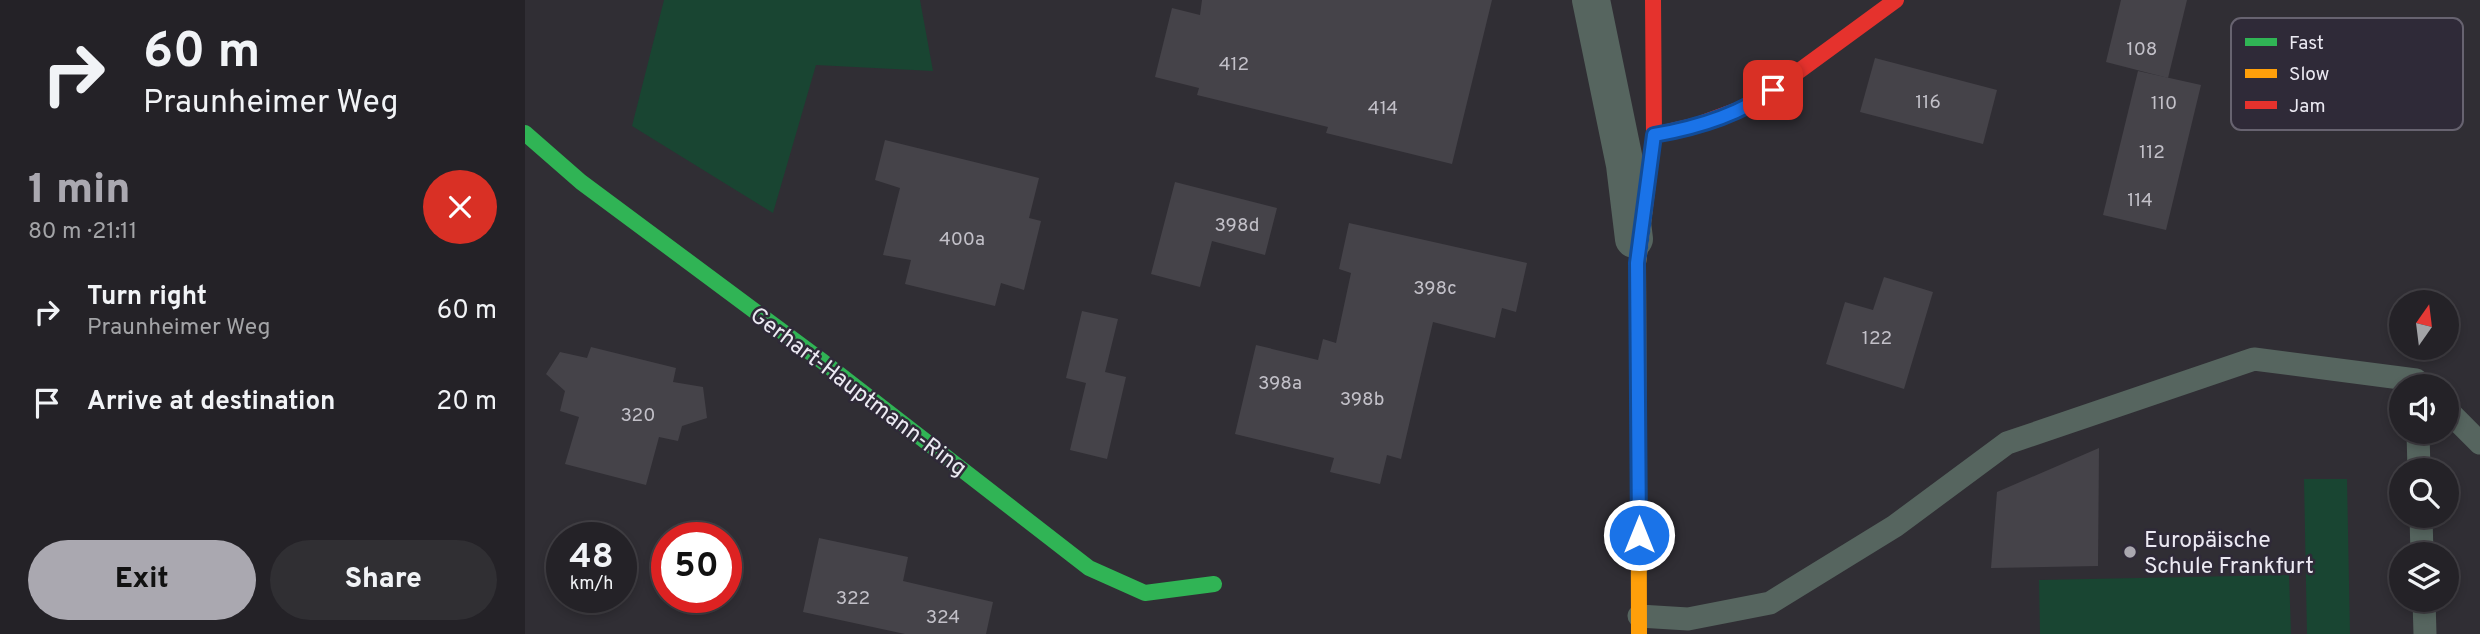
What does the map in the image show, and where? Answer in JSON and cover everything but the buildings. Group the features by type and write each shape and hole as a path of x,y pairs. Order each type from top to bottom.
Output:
{"street":[{"path":"1591,0 1625,165 1637,263 1639,625"},
{"path":"1637,263 1654,135 1653,0"},
{"path":"1654,135 1697,125 1754,104 1896,0"},
{"name":"Gerhart-Hauptmann-Ring","path":"525,133 581,182 821,361 1089,568 1145,593 1214,584"}],"lane":[{"path":"1639,625 1688,620 1770,603 1895,526 2007,443 2254,359 2389,380"},
{"path":"2459,422 2480,443"},
{"path":"2424,612 2425,634"}],"green space":[{"path":"664,0 920,0 933,71 816,65 773,213 632,126"},
{"path":"2304,479 2347,479 2350,634 2307,634"},
{"path":"2289,575 2291,634 2040,634 2039,580"}],"traffic: fast":[{"path":"525,133 581,182 822,361 1089,568 1145,593 1214,584"}],"traffic: slow":[{"path":"1639,634 1638,263 1645,207"}],"traffic: jam":[{"path":"1645,207 1654,135 1653,0"},
{"path":"1654,135 1697,125 1754,104 1896,0"}],"place":[{"name":"Europäische Schule Frankfurt","path":"2130,552"}],"route":[{"path":"1639,535 1637,263 1654,135 1681,130 1754,104 1773,90"}]}
